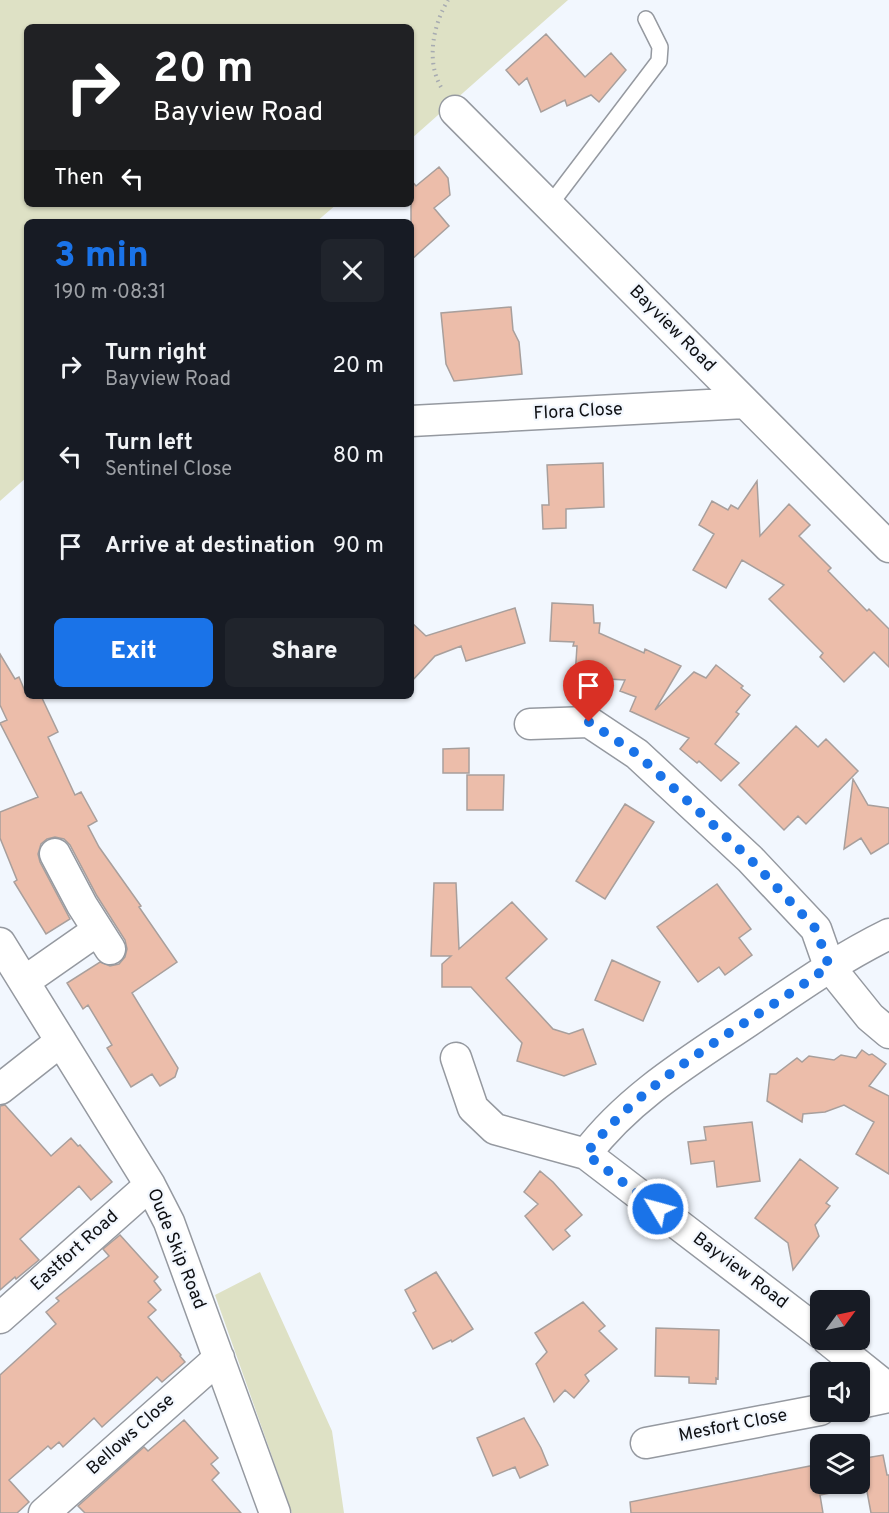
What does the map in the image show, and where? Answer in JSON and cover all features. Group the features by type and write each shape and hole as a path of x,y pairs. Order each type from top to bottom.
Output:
{"street":[{"name":"Bayview Road","path":"455,111 889,547"},
{"name":"Flora Close","path":"414,421 745,403"},
{"path":"530,724 589,722 637,754 750,859 816,929 829,966 870,1017 889,1034"},
{"path":"25,981 104,939 82,905 55,854"},
{"path":"456,1058 473,1108 495,1129 586,1154 602,1133 623,1112 673,1072 829,966 889,934"},
{"name":"Oude Skip Road","path":"0,943 150,1185 173,1232 275,1513"},
{"path":"0,1089 61,1041"},
{"name":"Bayview Road","path":"586,1154 810,1325"},
{"name":"Eastfort Road","path":"0,1318 150,1185"},
{"path":"840,1350 889,1389"},
{"name":"Bellows Close","path":"44,1513 219,1358"},
{"path":"870,1401 889,1397"},
{"name":"Mesfort Close","path":"646,1443 810,1412"}],"lane":[{"path":"549,206 658,61 660,46 645,19"}],"path":[{"path":"447,0 434,36 433,68 455,111"}],"green space":[{"path":"0,0 568,0 414,136 414,24 24,24 24,207 334,207 320,219 24,219 24,480 0,501"},
{"path":"260,1272 332,1431 344,1513 292,1513 215,1295"}],"building":[{"path":"546,34 585,77 611,53 626,70 599,102 591,95 567,106 565,100 541,112 527,78 519,85 506,70"},
{"path":"439,167 448,178 450,195 434,208 449,226 414,257 414,219 411,219 411,207 414,207 414,184 416,186"},
{"path":"511,307 513,330 519,342 522,374 454,381 446,364 441,313"},
{"path":"603,463 604,507 566,509 566,528 543,529 542,505 549,505 547,465"},
{"path":"757,481 760,536 789,504 810,525 799,536 831,568 828,571 867,611 869,609 889,629 889,667 874,652 844,682 820,657 823,653 769,599 784,585 742,560 726,588 693,570 714,534 699,525 712,501 728,510 731,505 738,509"},
{"path":"552,603 593,605 594,623 600,623 599,633 644,653 645,649 681,666 655,710 694,672 706,678 716,665 743,686 741,688 750,695 736,712 739,714 715,744 739,763 721,781 699,761 697,763 680,749 689,738 630,711 636,697 620,691 625,680 575,677 577,646 573,646 574,642 550,641"},
{"path":"515,608 525,643 466,661 461,646 435,656 414,679 414,625 426,636"},
{"path":"0,654 15,679 19,677 24,689 24,699 42,699 58,732 48,737 75,795 81,792 97,821 88,826 99,847 177,962 132,993 178,1068 175,1077 160,1086 152,1074 131,1087 107,1048 112,1045 88,1005 83,1009 67,983 100,962 110,966 119,964 125,957 127,949 125,940 97,896 70,845 64,839 55,837 47,839 41,844 38,854 70,919 46,934 14,882 17,880 0,838 0,812 38,797 0,723 7,720 0,705"},
{"path":"796,726 818,747 826,739 858,771 806,824 798,816 784,830 739,785"},
{"path":"469,748 469,773 443,773 443,749"},
{"path":"467,775 504,775 503,810 467,810"},
{"path":"853,779 868,805 889,808 889,843 871,854 861,838 844,849"},
{"path":"625,804 654,822 605,899 576,881"},
{"path":"434,883 456,883 459,949 512,902 547,939 506,978 553,1029 569,1034 583,1029 596,1064 564,1076 517,1061 522,1043 471,987 442,987 442,964 451,956 431,956"},
{"path":"717,884 751,929 739,938 752,955 725,975 719,967 698,982 657,927"},
{"path":"612,960 660,982 643,1021 595,1000"},
{"path":"862,1050 886,1064 869,1086 889,1096 889,1174 856,1154 874,1122 844,1105 825,1112 803,1114 802,1122 767,1101 770,1074 776,1074 797,1058 802,1062 809,1056 834,1060 841,1055 856,1058"},
{"path":"5,1105 51,1156 71,1138 78,1146 80,1145 112,1182 91,1200 79,1186 20,1239 39,1260 0,1290 0,1106"},
{"path":"752,1122 760,1181 717,1187 714,1161 691,1164 688,1142 706,1140 704,1127"},
{"path":"800,1159 838,1188 826,1203 830,1206 815,1225 819,1236 793,1270 788,1243 755,1218"},
{"path":"540,1171 553,1182 582,1215 565,1230 570,1236 553,1250 525,1216 538,1204 524,1192"},
{"path":"120,1235 158,1277 154,1281 161,1290 148,1302 156,1310 148,1317 185,1362 162,1382 157,1377 102,1427 94,1418 63,1447 59,1442 51,1449 48,1446 9,1480 29,1502 17,1513 0,1513 0,1375 56,1324 46,1312 59,1301 56,1298 109,1256 103,1249"},
{"path":"436,1272 473,1329 452,1342 451,1340 433,1349 413,1313 416,1311 405,1290"},
{"path":"583,1302 605,1326 599,1331 617,1349 585,1375 589,1381 574,1398 565,1390 554,1402 536,1364 547,1352 535,1333"},
{"path":"656,1328 719,1330 716,1384 689,1383 689,1377 655,1376"},
{"path":"524,1418 548,1465 520,1478 515,1467 493,1476 477,1438"},
{"path":"184,1420 218,1458 211,1464 219,1473 212,1480 241,1513 85,1513 78,1506 144,1447 148,1451"},
{"path":"883,1455 887,1475 889,1475 889,1513 871,1513 867,1494 870,1494 870,1457"},
{"path":"810,1466 810,1494 825,1494 820,1495 823,1513 631,1513 630,1502"}],"route":[{"path":"589,722 637,754 750,859 816,929 829,966 673,1072 623,1112 602,1133 586,1154 658,1209"}]}
